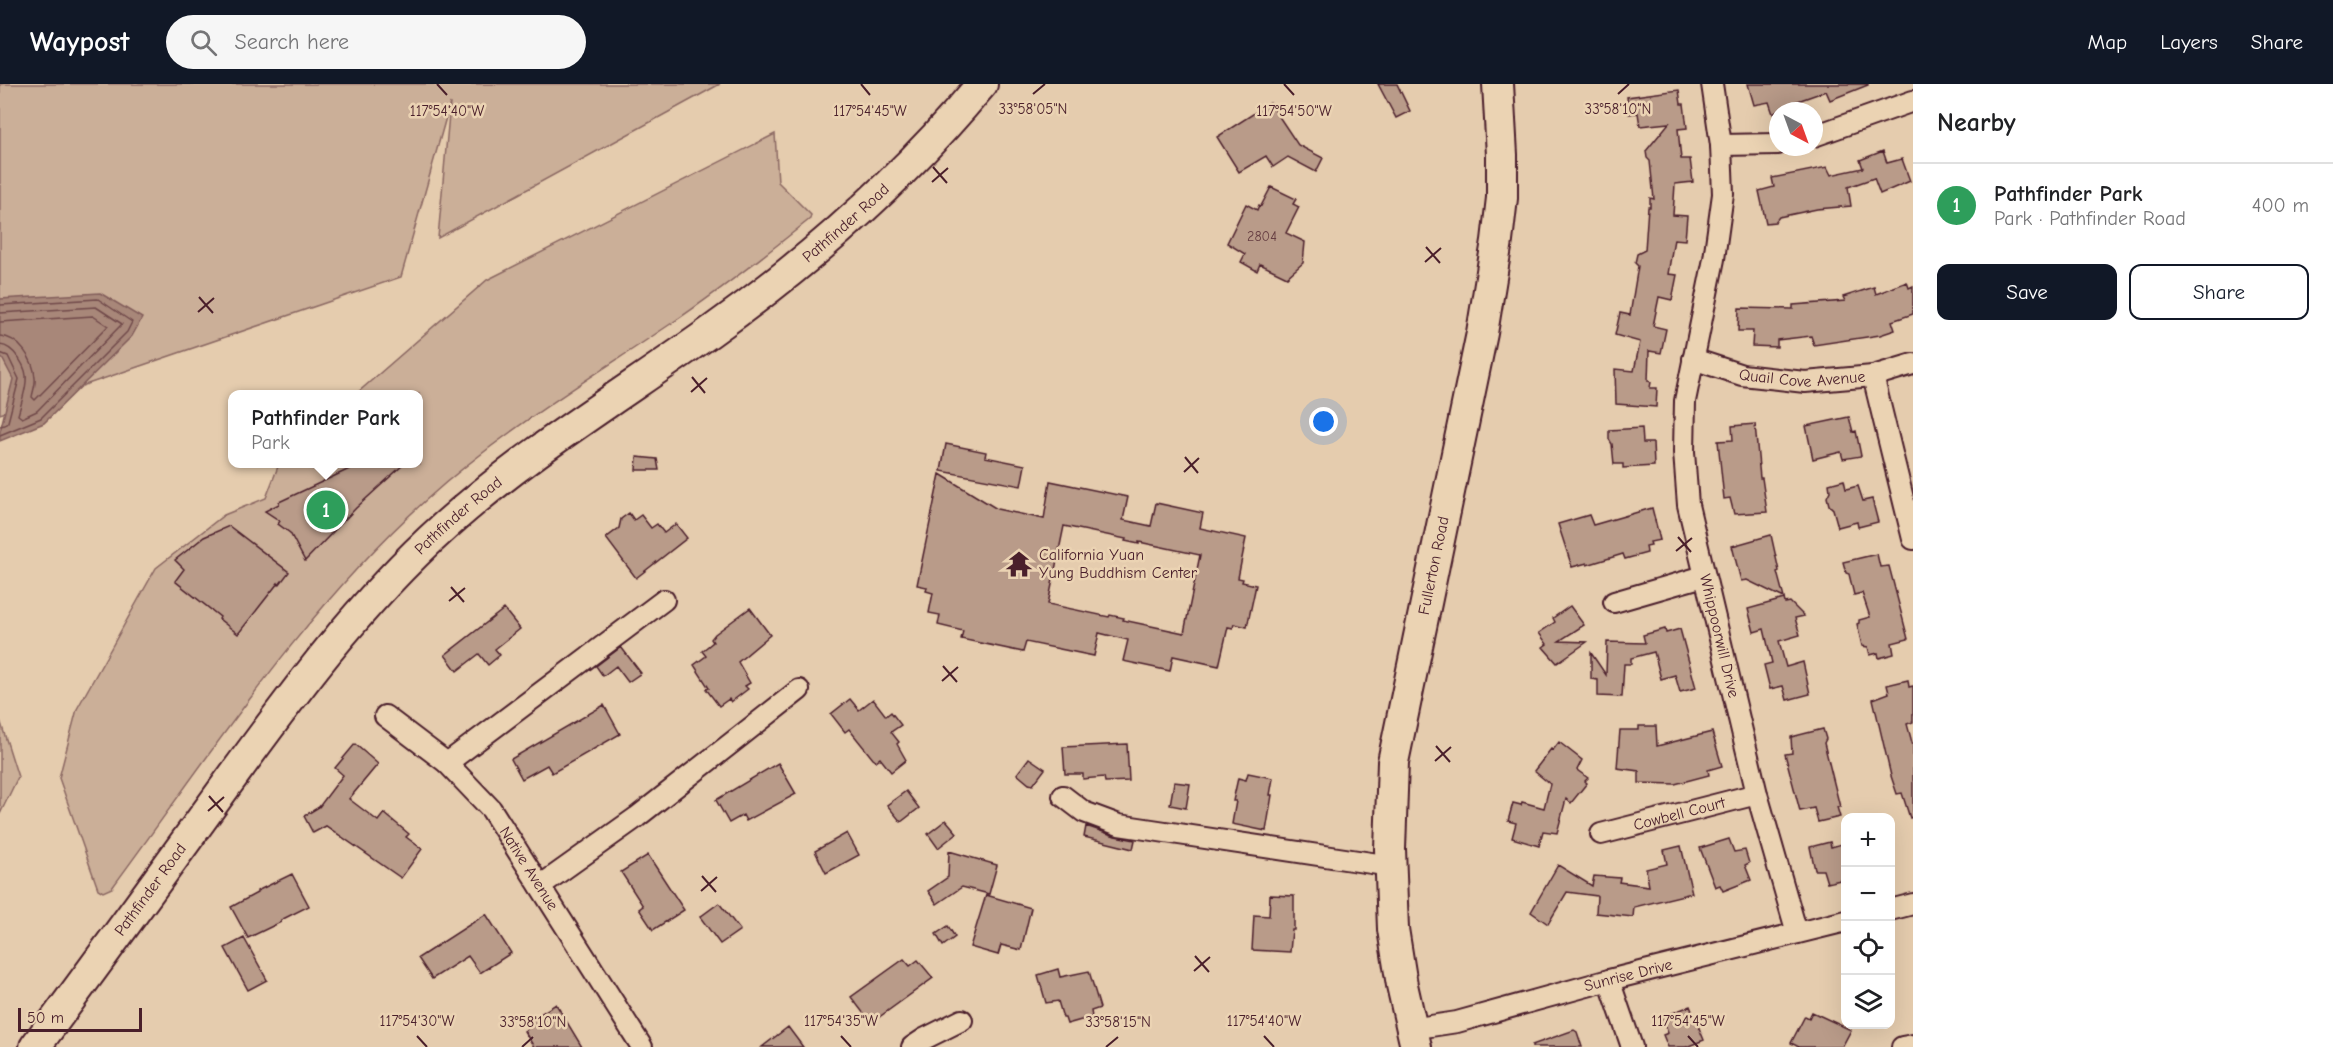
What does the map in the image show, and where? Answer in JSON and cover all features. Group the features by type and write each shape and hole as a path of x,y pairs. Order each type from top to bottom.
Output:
{"main road":[{"name":"Pathfinder Road","path":"35,1047 271,724 331,646 393,577 445,526 520,464 709,333 788,274 897,176 982,84"},
{"name":"Fullerton Road","path":"1414,1038 1393,929 1391,866 1393,762 1482,333 1497,241 1502,198 1498,84"}],"street":[{"name":"Whippoorwill Drive","path":"1712,84 1721,145 1723,194 1714,259 1685,400 1684,452 1688,505 1757,794 1797,933"},
{"path":"1823,133 1913,101"},
{"path":"1721,145 1769,144"},
{"name":"Quail Cove Avenue","path":"1693,359 1742,375 1805,382 1873,376 1913,364"},
{"path":"1873,376 1913,539"},
{"path":"1614,602 1704,576"},
{"path":"447,763 664,600"},
{"path":"540,886 637,817 799,690"},
{"name":"Native Avenue","path":"385,716 447,763 491,809 642,1047"},
{"name":"Cowbell Court","path":"1601,834 1757,794"},
{"path":"1063,796 1084,812 1119,825 1391,866"},
{"path":"1895,909 1913,904"},
{"name":"Sunrise Drive","path":"1414,1038 1456,1022 1609,980 1841,922"},
{"path":"1609,980 1632,1047"},
{"path":"912,1047 962,1020"},
{"path":"1902,1047 1913,1045"}],"shaded area":[{"path":"0,84 720,84 438,238 450,103 401,277 0,414"},
{"path":"775,134 778,182 811,215 810,219 705,300 544,408 484,452 426,500 381,543 298,637 222,736 112,888 103,892 98,889 59,778 77,709 156,568 224,515 266,498 277,468 423,468 423,390 361,390 487,280"},
{"path":"0,720 18,777 0,814"}],"water":[{"path":"100,293 142,318 132,336 44,423 0,441 0,431 13,379 0,354 0,299"}],"building":[{"path":"1378,84 1397,84 1410,111 1396,118"},
{"path":"1748,84 1868,84 1830,100 1826,91 1795,102 1769,102 1754,105"},
{"path":"1679,90 1681,104 1684,104 1687,128 1678,129 1681,159 1690,159 1693,182 1675,184 1673,215 1687,216 1685,240 1674,239 1668,274 1677,275 1672,300 1659,297 1653,326 1666,329 1661,353 1649,351 1648,381 1651,382 1650,388 1657,388 1656,407 1616,404 1615,369 1634,371 1640,342 1615,335 1620,313 1630,315 1638,266 1635,263 1637,254 1645,250 1648,207 1650,207 1650,198 1654,199 1650,161 1646,151 1669,123 1640,126 1638,113 1629,114 1627,97"},
{"path":"1270,103 1298,145 1323,158 1316,172 1288,157 1273,167 1266,156 1239,172 1217,137"},
{"path":"1883,151 1887,163 1902,159 1910,181 1880,194 1874,178 1848,187 1851,206 1817,209 1779,217 1775,222 1766,223 1759,191 1774,187 1772,178 1827,167 1831,175 1863,168 1860,160"},
{"path":"1271,187 1296,199 1293,204 1299,207 1286,233 1305,242 1303,263 1287,277 1260,264 1257,271 1241,262 1245,254 1227,243 1246,204 1257,210"},
{"path":"1907,282 1909,288 1913,286 1913,314 1892,321 1895,330 1880,335 1814,345 1811,336 1777,340 1777,347 1752,346 1753,331 1738,331 1739,308 1793,309 1793,305 1845,301 1843,297 1874,287 1876,294"},
{"path":"1849,417 1853,432 1856,431 1861,456 1843,459 1841,452 1813,459 1806,426"},
{"path":"1755,424 1760,478 1762,478 1767,512 1734,514 1730,498 1724,499 1718,441 1733,440 1732,426"},
{"path":"1642,428 1643,443 1653,443 1654,466 1623,468 1623,464 1614,464 1609,430"},
{"path":"946,444 986,452 985,457 1025,465 1021,486 941,471"},
{"path":"637,457 657,459 659,470 636,470"},
{"path":"351,468 400,468 356,508 305,561 290,533 278,524 280,521 265,511 279,502"},
{"name":"California Yuan Yung Buddhism Center","path":"940,474 997,509 1044,519 1050,481 1128,497 1123,520 1151,526 1156,503 1203,513 1200,528 1246,538 1238,578 1243,579 1242,582 1256,585 1247,627 1234,624 1233,628 1228,627 1219,666 1173,656 1170,671 1123,661 1128,640 1099,633 1094,656 1026,642 1023,652 961,639 963,631 938,625 940,615 929,613 933,593 926,591 927,587 917,585","holes":["1064,526 1126,539 1125,541 1200,555 1184,633 1110,615 1109,617 1048,604"]},
{"path":"1844,480 1846,489 1858,486 1863,501 1872,499 1878,522 1858,527 1857,522 1838,527 1827,497 1830,491 1829,484"},
{"path":"1652,508 1660,540 1650,542 1651,545 1646,546 1647,553 1625,559 1623,554 1572,567 1558,524 1589,515 1593,525"},
{"path":"629,513 634,520 641,515 651,528 657,524 664,533 676,524 687,538 636,578 606,538 619,528 621,519"},
{"path":"229,526 289,572 238,634 175,581 184,569 175,560 204,537"},
{"path":"1771,535 1784,598 1747,580 1741,581 1732,546"},
{"path":"1877,554 1880,567 1889,566 1908,639 1892,643 1894,654 1879,658 1878,653 1870,655 1868,647 1862,646 1857,624 1859,620 1870,617 1862,593 1854,595 1849,574 1846,573 1843,562"},
{"path":"1784,599 1785,603 1790,602 1804,616 1795,618 1800,635 1779,641 1786,667 1803,662 1810,694 1787,700 1783,686 1770,689 1764,665 1772,663 1764,629 1754,632 1748,609"},
{"path":"1570,606 1584,625 1559,641 1587,642 1557,663 1543,647 1547,644 1539,633 1555,622 1553,618"},
{"path":"750,608 770,635 738,662 750,683 745,686 748,689 731,702 729,699 719,706 706,689 709,688 694,665 706,656 702,651 713,642 711,639 715,634"},
{"path":"504,609 520,629 495,649 500,655 488,665 479,654 457,671 445,655"},
{"path":"1665,629 1666,633 1680,629 1696,688 1680,692 1675,675 1661,679 1654,652 1631,658 1631,664 1624,664 1622,697 1598,696 1598,680 1591,679 1591,653 1606,675 1607,642 1645,643 1643,635"},
{"path":"621,647 641,673 628,682 616,666 603,676 596,666"},
{"path":"1908,680 1909,687 1913,686 1913,722 1907,724 1913,746 1913,817 1910,818 1902,793 1897,794 1891,776 1873,699 1889,693 1887,685"},
{"path":"850,699 859,710 873,699 886,716 891,712 901,725 891,732 899,742 897,744 906,760 891,772 880,758 876,761 873,759 849,729 845,732 831,714"},
{"path":"604,705 620,734 552,773 547,765 522,779 511,759"},
{"path":"1639,726 1656,726 1657,746 1712,732 1722,766 1708,770 1709,775 1675,784 1639,783 1639,771 1617,768 1620,730 1639,730"},
{"path":"1823,729 1826,739 1824,743 1840,807 1837,807 1840,817 1818,822 1814,808 1800,811 1785,754 1792,753 1791,737"},
{"path":"1559,742 1582,760 1577,770 1588,778 1585,781 1587,783 1571,803 1566,799 1557,833 1543,831 1539,846 1512,838 1516,823 1508,821 1513,803 1521,805 1522,802 1544,808 1550,784 1534,771"},
{"path":"355,744 378,764 349,799 378,821 384,813 409,834 406,837 422,849 401,878 326,826 313,833 304,816 319,807 343,775 335,768"},
{"path":"1127,744 1129,781 1105,782 1104,777 1083,779 1083,774 1065,774 1063,747"},
{"path":"1029,758 1045,769 1033,785 1017,774"},
{"path":"778,763 796,794 746,821 743,815 729,823 716,800"},
{"path":"1248,773 1273,778 1266,831 1232,824 1236,801 1233,801 1238,778 1246,780"},
{"path":"1174,782 1190,784 1186,808 1170,805"},
{"path":"906,791 919,808 901,822 887,805"},
{"path":"946,820 957,833 938,848 928,834"},
{"path":"1086,826 1135,840 1133,849 1084,837"},
{"path":"847,833 859,855 826,873 815,851"},
{"path":"1729,839 1734,852 1745,850 1749,863 1745,865 1751,880 1723,891 1720,885 1715,887 1700,848"},
{"path":"1830,842 1831,847 1841,844 1841,880 1827,883 1823,870 1815,870 1810,847"},
{"path":"1681,846 1692,893 1634,907 1633,917 1596,913 1597,896 1567,892 1548,924 1531,912 1558,865 1592,886 1594,876 1620,878 1619,882 1649,886 1646,869 1667,864 1664,850"},
{"path":"949,851 997,865 989,894 962,887 937,904 928,891 948,877"},
{"path":"648,855 684,910 653,930 639,909 643,906 621,872"},
{"path":"292,874 309,906 248,938 231,907"},
{"path":"986,895 1031,908 1021,950 1001,945 998,955 970,947"},
{"path":"1270,895 1294,896 1294,930 1292,930 1290,952 1252,950 1254,915 1269,916"},
{"path":"719,903 740,930 720,944 700,917"},
{"path":"486,914 511,953 480,973 468,956 432,979 418,958"},
{"path":"948,926 955,937 943,946 936,934"},
{"path":"244,938 267,980 248,990 225,948"},
{"path":"904,959 910,966 918,960 933,978 871,1023 851,997"},
{"path":"1058,969 1060,977 1089,971 1100,1008 1091,1011 1092,1017 1067,1024 1058,1001 1046,1003 1038,975"},
{"path":"556,1004 582,1047 534,1047 524,1031 532,1026 529,1021"},
{"path":"1690,1006 1704,1040 1686,1047 1668,1047 1663,1035 1668,1033 1662,1017"},
{"path":"1812,1012 1841,1025 1841,1029 1851,1030 1842,1047 1799,1047 1791,1043 1805,1016 1809,1018"},
{"path":"788,1027 803,1047 762,1047"},
{"path":"1574,1030 1577,1032 1582,1047 1532,1047 1532,1045"}],"place":[{"name":"Pathfinder Park","path":"326,510"},
{"name":"California Yuan Yung Buddhism Center","path":"1019,564"}]}
